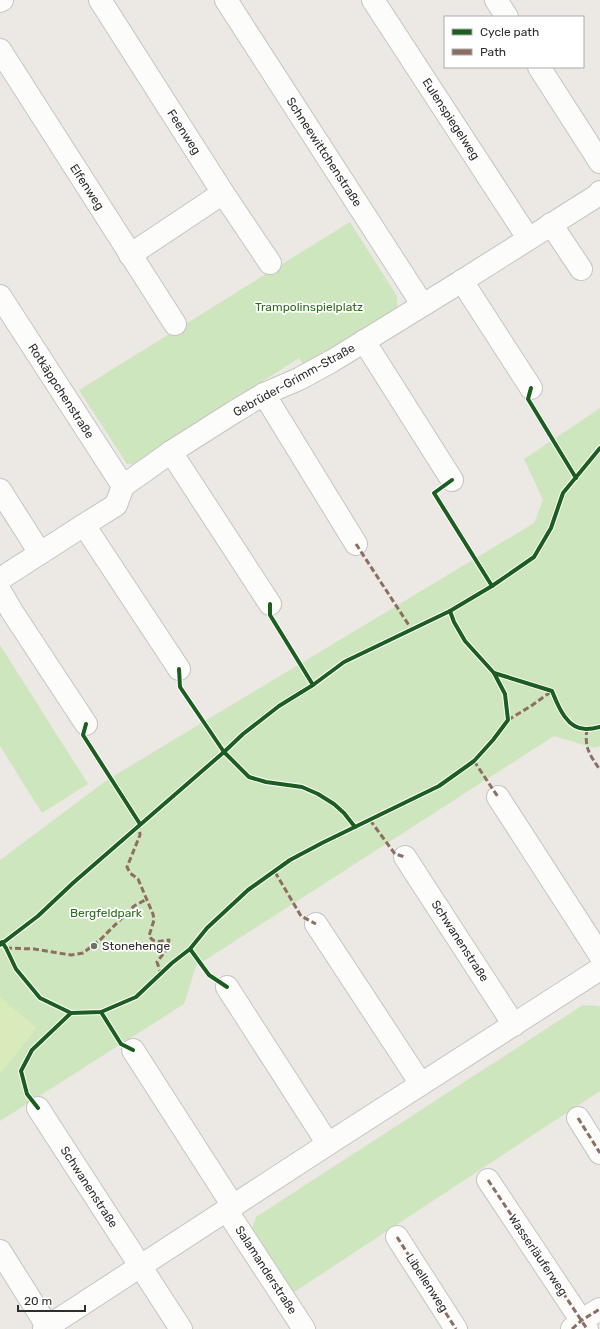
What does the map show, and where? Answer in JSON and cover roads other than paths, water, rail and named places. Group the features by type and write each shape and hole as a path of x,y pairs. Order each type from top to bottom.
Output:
{"street":[{"name":"Feenweg","path":"100,0 223,193 270,263"},
{"name":"Schneewittchenstraße","path":"226,0 422,304"},
{"name":"Eulenspiegelweg","path":"373,0 528,238"},
{"path":"496,0 506,16"},
{"name":"Elfenweg","path":"0,50 175,324"},
{"path":"540,68 600,162"},
{"name":"Gebrüder-Grimm-Straße","path":"123,486 171,452 264,394 299,379 364,341 422,304 462,281 598,195 600,192"},
{"path":"130,255 223,193"},
{"path":"551,224 581,269"},
{"path":"462,281 531,388"},
{"name":"Rotkäppchenstraße","path":"0,296 123,486"},
{"path":"364,341 452,480"},
{"path":"264,394 356,544"},
{"path":"171,452 270,604"},
{"path":"0,579 116,505 123,486"},
{"path":"0,490 40,553"},
{"path":"84,525 179,669"},
{"path":"0,590 13,613 86,724"},
{"path":"498,796 600,956"},
{"name":"Schwanenstraße","path":"405,857 514,1025"},
{"path":"316,924 420,1084"},
{"path":"0,1251 47,1328 420,1084 600,969"},
{"path":"227,987 328,1144"},
{"path":"133,1050 230,1208"},
{"name":"Schwanenstraße","path":"38,1108 181,1329"},
{"path":"578,1118 600,1152"},
{"name":"Wasserläuferweg","path":"488,1180 580,1326"},
{"name":"Salamanderstraße","path":"230,1208 304,1329"},
{"name":"Libellenweg","path":"397,1237 456,1329"},
{"path":"580,1326 600,1308"}],"place":[{"name":"Stonehenge","path":"94,946"}],"park label":[{"name":"Trampolinspielplatz","path":"309,307"},
{"name":"Bergfeldpark","path":"106,913"}]}
